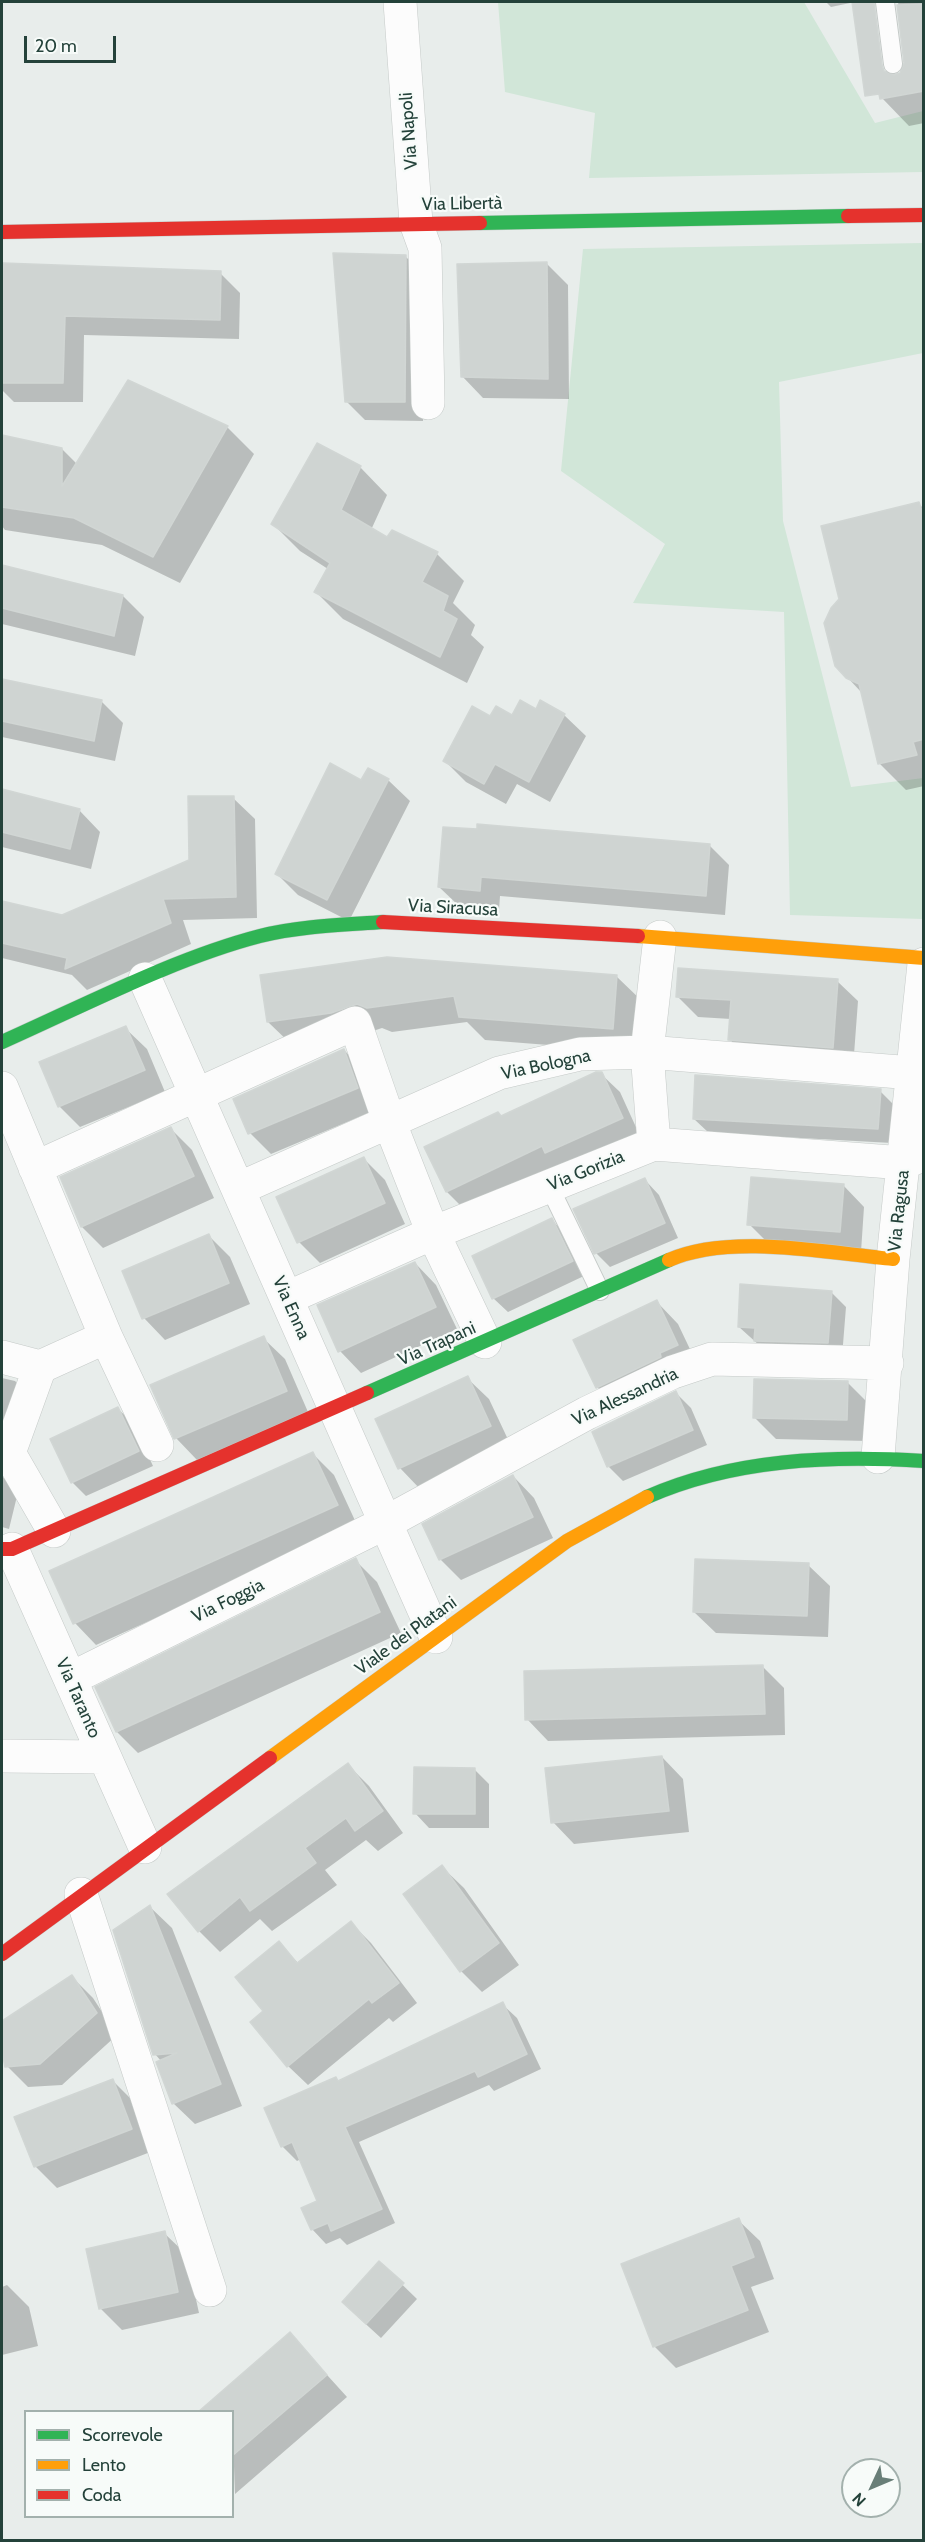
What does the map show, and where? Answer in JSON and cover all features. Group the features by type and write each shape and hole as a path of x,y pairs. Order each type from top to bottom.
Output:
{"street":[{"name":"Via Napoli","path":"400,2 416,223 425,248 428,403"},
{"name":"Via Libertà","path":"2,232 924,215"},
{"name":"Via Siracusa","path":"2,1042 205,953 261,936 318,926 385,922 660,938 924,958"},
{"path":"654,1144 647,1053 660,938"},
{"name":"Via Ragusa","path":"878,1457 887,1363 893,1259 914,1158 913,1073 924,964"},
{"name":"Via Enna","path":"145,979 436,1637"},
{"path":"35,1168 355,1023 389,1121 433,1233 485,1342"},
{"name":"Via Bologna","path":"238,1189 499,1073 580,1054 647,1053 913,1073"},
{"path":"2,1088 106,1337 157,1445"},
{"name":"Via Gorizia","path":"287,1298 433,1233 654,1144 914,1158"},
{"name":"Via Trapani","path":"7,1549 54,1531 336,1408 674,1258 706,1248 742,1246 893,1259"},
{"path":"2,1357 40,1367 106,1337"},
{"name":"Via Alessandria","path":"387,1522 587,1413 673,1372 712,1359 887,1363"},
{"path":"40,1367 5,1452 54,1531"},
{"name":"Viale dei Platani","path":"2,1954 145,1846 567,1541 615,1512 679,1486 766,1465 878,1457 924,1461"},
{"name":"Via Foggia","path":"70,1679 387,1522"},
{"name":"Via Taranto","path":"7,1549 70,1679 145,1846"},
{"path":"2,1756 104,1757"},
{"path":"81,1894 210,2290"}],"lane":[{"path":"885,2 893,64"},
{"path":"549,1186 600,1291"}],"green space":[{"path":"498,2 804,2 875,123 923,111 923,172 589,178 595,113 505,92"},
{"path":"923,243 923,353 779,382 783,521 851,787 923,778 923,919 790,915 784,612 633,603 665,544 561,471 583,249"}],"building":[{"path":"852,2 874,2 882,65 884,71 894,75 900,73 904,63 897,5 924,4 924,91 880,99 879,94 865,96"},
{"path":"333,253 406,255 405,402 345,402"},
{"path":"547,262 548,379 461,377 457,264"},
{"path":"3,263 221,271 220,320 65,316 63,383 2,383"},
{"path":"128,380 228,426 153,557 74,518 2,507 2,435 62,448 62,486"},
{"path":"317,443 361,466 341,510 387,537 392,530 438,552 422,582 448,596 443,611 457,619 440,657 314,592 330,563 271,524"},
{"path":"919,502 924,517 924,739 913,742 917,755 878,764 859,684 846,678 835,666 824,623 831,608 839,599 821,526"},
{"path":"2,565 123,595 114,636 2,608"},
{"path":"2,679 102,700 94,741 2,721"},
{"path":"520,700 536,709 540,700 565,714 529,782 495,764 484,784 443,761 472,706 490,716 496,706 512,715"},
{"path":"330,763 361,780 368,768 389,779 327,900 275,874"},
{"path":"2,789 80,809 70,849 2,832"},
{"path":"188,796 234,796 236,897 163,899 171,923 65,969 67,958 2,943 2,901 62,915 189,860"},
{"path":"477,824 710,844 706,896 481,877 480,891 438,887 443,827 477,829"},
{"path":"387,957 617,975 613,1029 459,1017 454,996 367,1008 357,1004 331,1013 267,1022 260,975"},
{"path":"678,968 838,979 833,1048 728,1040 731,1000 676,997"},
{"path":"126,1026 145,1070 58,1107 39,1062"},
{"path":"344,1049 358,1088 248,1134 233,1099"},
{"path":"596,1072 602,1072 623,1118 545,1153 542,1146 446,1192 424,1147 498,1112 501,1116"},
{"path":"695,1075 881,1089 878,1129 693,1119"},
{"path":"171,1127 194,1176 81,1227 60,1177"},
{"path":"364,1157 385,1203 297,1243 276,1197"},
{"path":"751,1177 844,1184 840,1232 747,1225"},
{"path":"645,1178 665,1223 594,1254 573,1209"},
{"path":"552,1218 573,1261 492,1299 472,1256"},
{"path":"209,1234 229,1283 142,1319 122,1271"},
{"path":"415,1262 436,1307 338,1352 317,1305"},
{"path":"740,1284 832,1291 828,1343 754,1341 755,1328 738,1327"},
{"path":"657,1300 678,1345 660,1353 661,1357 596,1388 573,1340"},
{"path":"264,1336 287,1391 174,1439 150,1385"},
{"path":"468,1376 491,1426 398,1469 375,1419"},
{"path":"754,1379 848,1381 847,1420 753,1418"},
{"path":"676,1391 693,1430 607,1467 592,1432"},
{"path":"118,1407 139,1451 71,1483 50,1439"},
{"path":"313,1452 338,1505 73,1624 49,1571"},
{"path":"513,1475 533,1517 439,1560 422,1524"},
{"path":"356,1558 380,1612 116,1732 95,1687"},
{"path":"695,1559 809,1563 807,1616 693,1612"},
{"path":"763,1665 765,1714 525,1720 524,1671"},
{"path":"662,1756 669,1811 551,1823 545,1768"},
{"path":"348,1763 383,1811 355,1831 346,1818 305,1848 316,1863 250,1911 240,1897 198,1932 167,1894"},
{"path":"414,1767 475,1768 475,1814 413,1814"},
{"path":"442,1865 499,1943 460,1972 403,1894"},
{"path":"150,1905 221,2084 172,2104 156,2062 177,2053 153,2055 113,1930"},
{"path":"351,1921 399,1983 372,2003 369,1999 287,2067 250,2022 263,2011 235,1977 279,1941 297,1963"},
{"path":"72,1975 97,2013 40,2064 5,2067 2,2052 2,2021"},
{"path":"503,2002 527,2054 478,2077 475,2071 345,2127 382,2209 331,2231 328,2223 311,2230 301,2208 317,2201 292,2142 281,2147 264,2108 336,2077 338,2081"},
{"path":"113,2079 132,2129 34,2167 14,2117"},
{"path":"739,2218 754,2257 731,2266 748,2310 653,2347 621,2264"},
{"path":"165,2231 178,2292 99,2309 86,2249"},
{"path":"379,2261 404,2283 366,2324 342,2302"},
{"path":"290,2332 327,2375 234,2454 234,2410 200,2410"}],"traffic: fast":[{"path":"480,223 848,216"},
{"path":"2,1042 162,970 228,945 290,930 383,922"},
{"path":"367,1393 669,1260"},
{"path":"647,1497 713,1474 783,1462 854,1459 924,1461"}],"traffic: slow":[{"path":"638,936 924,958"},
{"path":"669,1260 693,1252 749,1246 893,1259"},
{"path":"270,1758 567,1541 647,1497"}],"traffic: jam":[{"path":"848,216 924,215"},
{"path":"2,232 480,223"},
{"path":"383,922 638,936"},
{"path":"2,1549 12,1549 367,1393"},
{"path":"2,1954 270,1758"}]}
